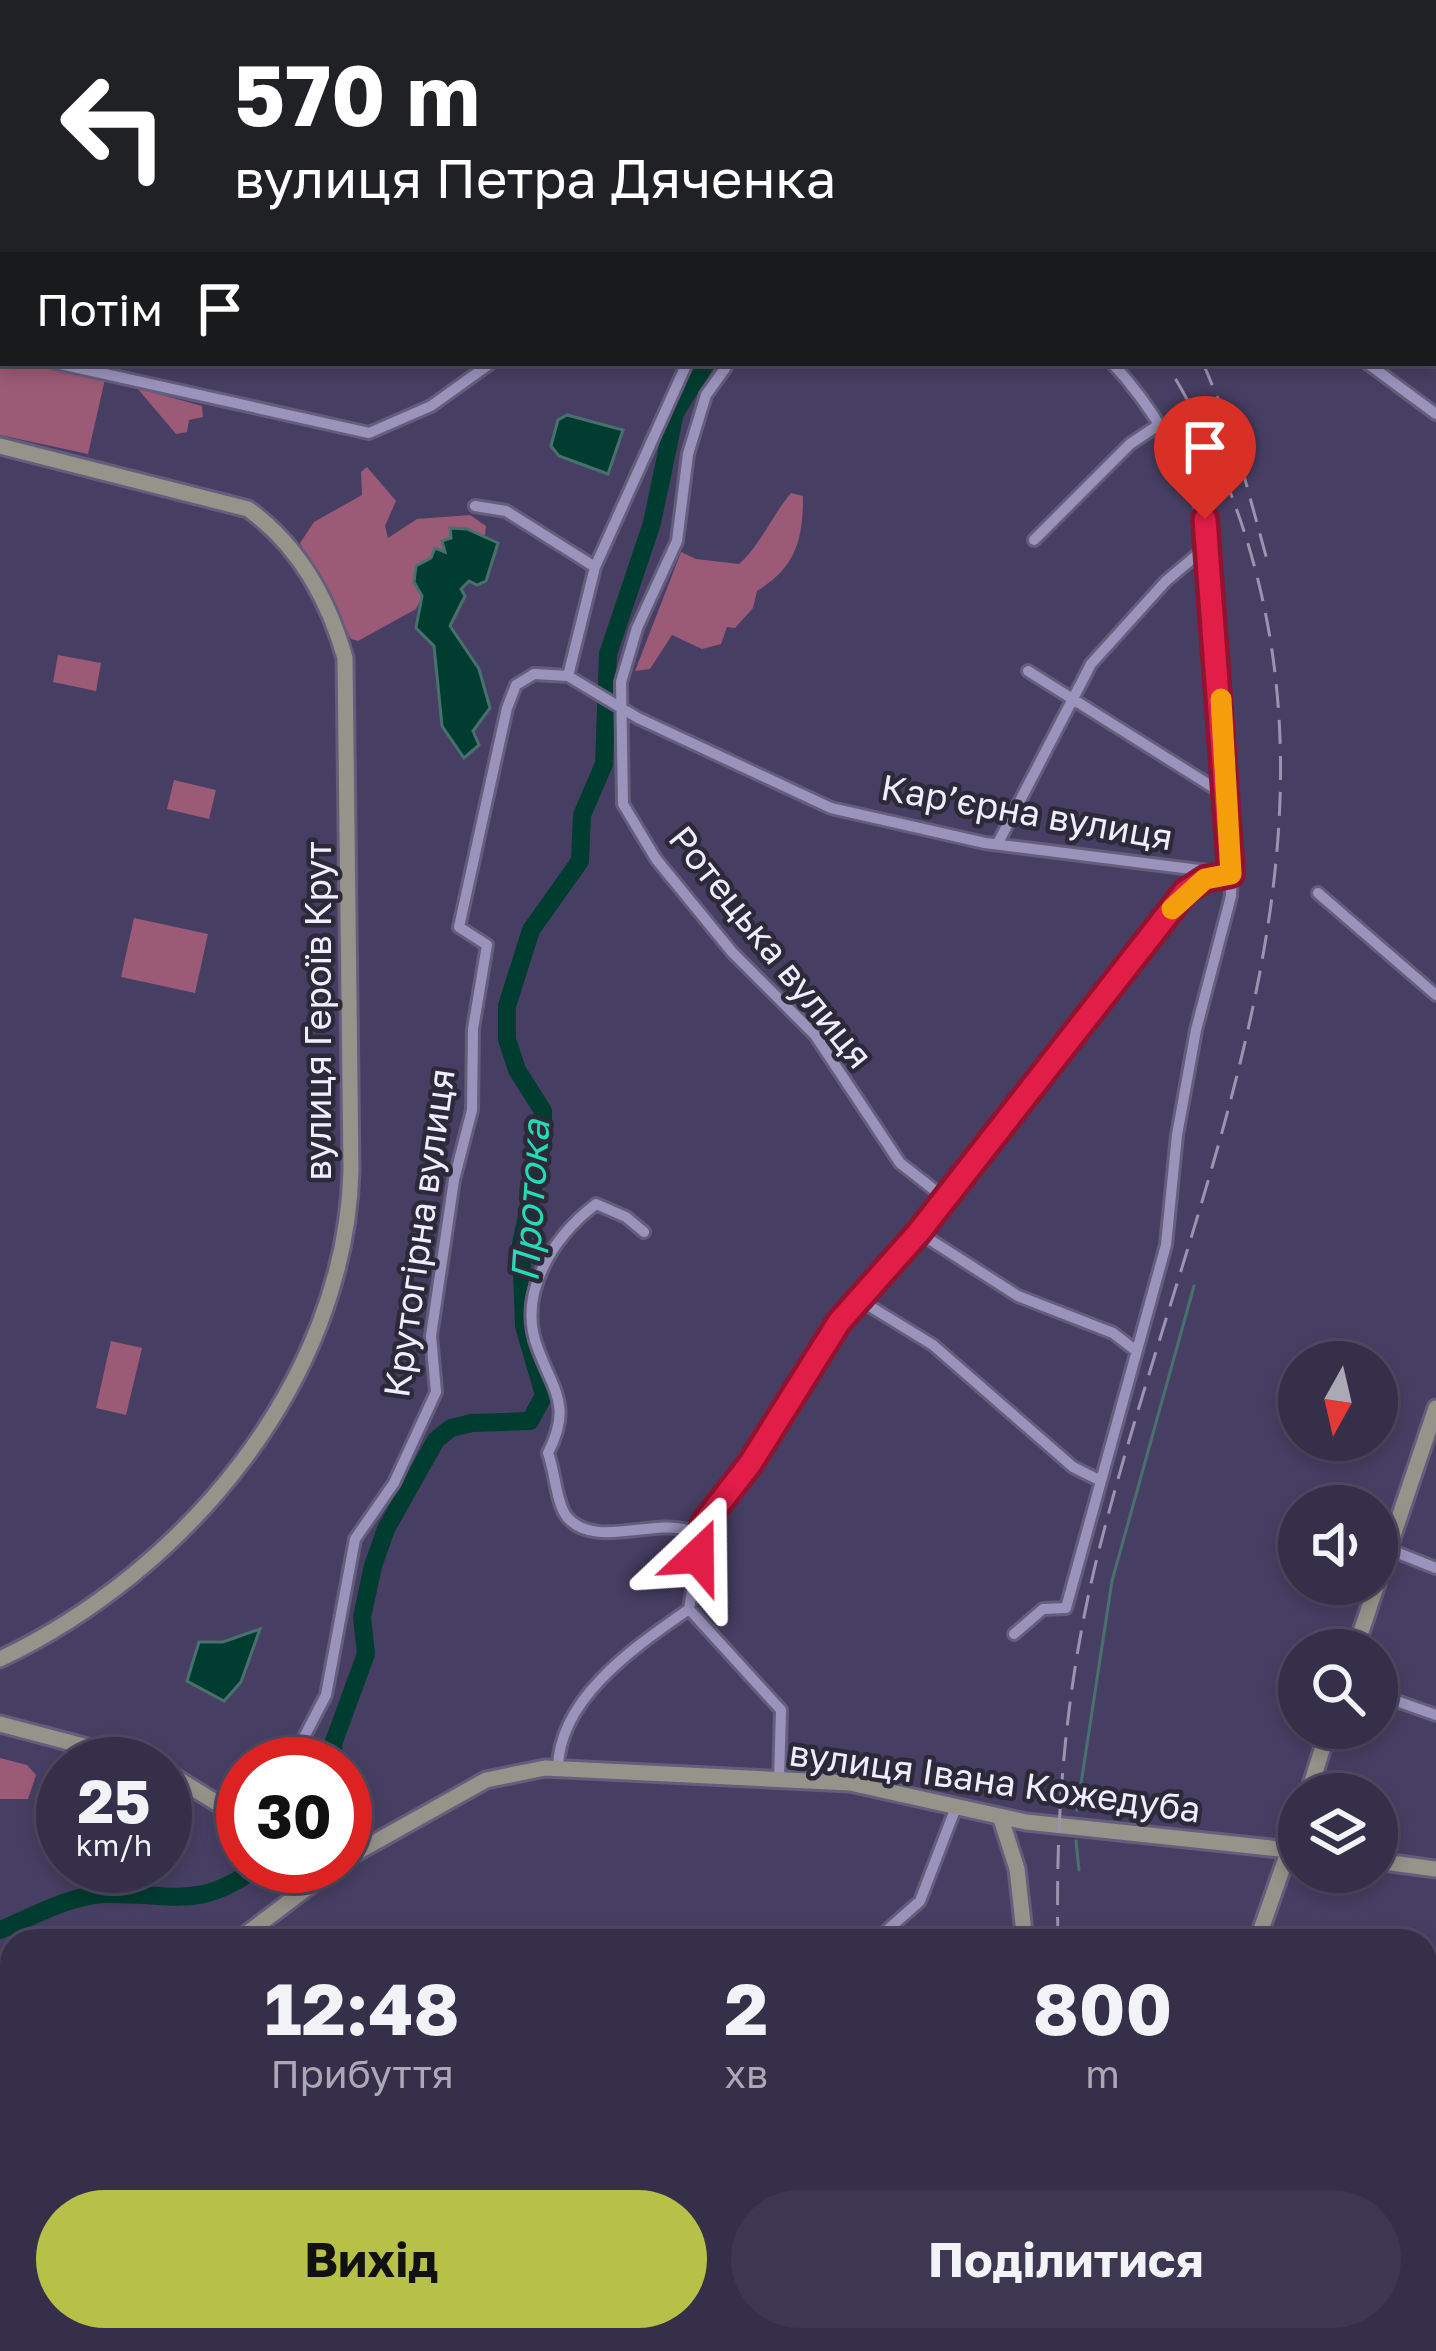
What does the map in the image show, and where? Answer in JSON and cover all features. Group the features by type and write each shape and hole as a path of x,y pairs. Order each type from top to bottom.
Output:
{"street":[{"path":"69,366 369,434 431,406 486,366"},
{"path":"568,676 595,567 686,366"},
{"path":"1014,1634 1043,1609 1066,1608 1166,1245 1177,1135 1196,1030 1231,896 1205,519 1193,485 1114,366"},
{"path":"1371,366 1436,414"},
{"path":"622,706 621,682 637,628 677,541 684,475 706,395 726,367"},
{"path":"1034,540 1130,444 1157,426"},
{"name":"вулиця Героїв Крут","path":"0,446 248,509 280,532 336,626 345,658 351,1171 341,1247 307,1355 263,1436 235,1473 97,1603 52,1635 0,1659"},
{"path":"475,506 519,518 595,567"},
{"path":"998,843 1072,696 1120,628 1205,548"},
{"path":"1028,671 1227,796"},
{"name":"Крутогірна вулиця","path":"304,1737 326,1695 356,1539 364,1519 394,1483 436,1392 431,1336 454,1180 472,1110 474,1019 487,945 459,927 507,708 517,685 534,674 568,676"},
{"name":"Карʼєрна вулиця","path":"568,676 831,808 998,843 1231,874"},
{"name":"Ротецька вулиця","path":"622,706 623,804 656,859 732,952 815,1035 900,1163 942,1196"},
{"path":"558,1768 558,1754 592,1690 629,1651 689,1609 704,1523 858,1299 919,1232 942,1196 1185,892 1205,879 1231,874"},
{"path":"1318,893 1436,994"},
{"path":"644,1232 626,1216 596,1204 569,1225 539,1269 534,1333 561,1394 556,1437 548,1454 566,1516 579,1525 601,1533 670,1525 687,1530 697,1546"},
{"path":"919,1232 1018,1295 1113,1333 1135,1350"},
{"path":"858,1299 934,1346 1073,1467 1101,1481"},
{"path":"1398,1520 1436,1408"},
{"path":"1398,1554 1436,1568"},
{"path":"689,1609 781,1710 779,1780"},
{"path":"1398,1701 1436,1715"},
{"path":"0,1724 49,1737"},
{"name":"вулиця Івана Кожедуба","path":"372,1844 486,1780 558,1768 850,1783 1001,1819 1278,1850"},
{"path":"890,1929 920,1901 956,1807"},
{"path":"1001,1819 1017,1869 1024,1929"},
{"path":"1261,1929 1278,1880 1276,1863 1261,1847 1278,1837"},
{"path":"1398,1864 1434,1870"},
{"path":"250,1929 289,1893"}],"shaded area":[{"path":"0,366 44,366 105,379 88,454 0,435"},
{"path":"137,388 202,406 203,417 189,420 187,432 176,434"},
{"path":"567,415 623,430 608,474 559,456 551,446 558,420"},
{"path":"367,467 396,501 385,526 388,538 417,519 470,515 486,526 485,535 451,538 416,609 358,641 351,639 300,543 314,522 362,495 361,472"},
{"path":"791,493 803,496 799,539 781,572 757,591 753,608 735,628 727,627 721,644 702,649 672,635 650,669 635,671 681,552 696,559 739,564"},
{"path":"450,528 467,529 498,543 486,581 477,585 469,581 461,589 465,596 450,626 479,669 490,708 473,731 479,745 464,758 442,726 434,646 416,628 422,596 414,582 416,566 431,558 435,548 445,552 442,541 451,538"},
{"path":"58,655 101,663 96,691 53,682"},
{"path":"174,780 216,790 209,819 167,809"},
{"path":"134,918 208,934 195,993 121,977"},
{"path":"111,1341 142,1348 126,1415 96,1408"},
{"path":"260,1629 241,1682 224,1701 187,1681 199,1642 223,1642"},
{"path":"0,1758 27,1765 36,1775 28,1799 0,1799"}],"waterway":[{"name":"Протока","path":"336,1737 366,1654 362,1617 373,1566 386,1529 436,1440 451,1428 472,1423 530,1421 544,1395 524,1326 521,1244 542,1146 543,1111 517,1070 507,1039 507,1006 531,930 580,861 582,815 604,764 608,654 652,523 675,413 704,366"},
{"path":"1077,1810 1112,1581 1194,1286"},
{"path":"1076,1841 1079,1870"},
{"name":"Протока","path":"2,1929 94,1895 186,1897 216,1890"}],"railway":[{"path":"1058,1929 1065,1750 1086,1609 1138,1410 1228,1110 1262,962 1279,813 1274,664 1238,514 1167,366"},
{"path":"1204,366 1232,432 1269,567"}],"slow traffic":[{"path":"1172,909 1185,892 1205,879 1231,874 1221,699"}],"route":[{"path":"698,1556 704,1523 750,1464 839,1322 919,1232 942,1196 1185,892 1205,879 1231,874 1205,519"}]}
